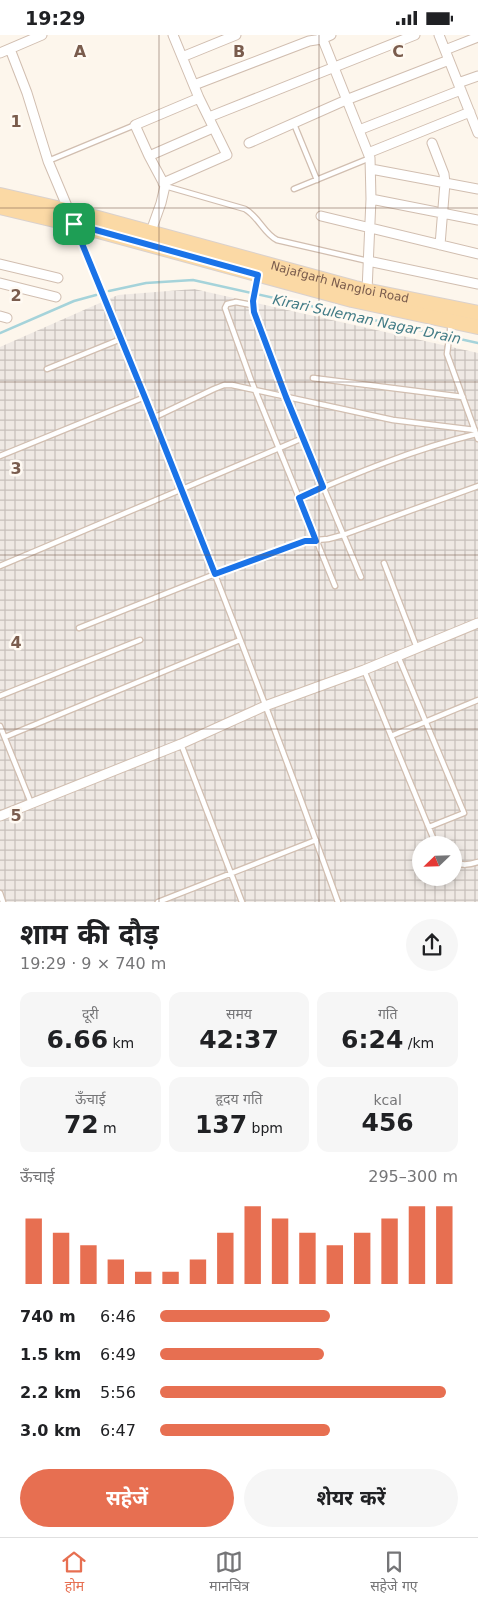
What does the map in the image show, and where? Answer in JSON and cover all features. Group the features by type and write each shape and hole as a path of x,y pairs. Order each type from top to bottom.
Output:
{"main road":[{"name":"Najafgarh Nangloi Road","path":"0,195 71,218 150,233 367,291 478,313"},
{"path":"0,207 71,218 256,281 352,300 450,327 478,327"}],"street":[{"path":"0,53 27,38 42,35"},
{"path":"164,185 226,155 199,98 173,35"},
{"path":"182,57 236,35"},
{"path":"194,85 309,41 332,35"},
{"path":"209,117 415,35"},
{"path":"439,35 473,116 478,133"},
{"path":"321,37 369,155 371,199 367,291"},
{"path":"445,50 478,37"},
{"path":"10,49 27,93 48,161 71,218"},
{"path":"250,143 346,100 449,60"},
{"path":"359,130 460,87 478,76"},
{"path":"150,233 161,203 164,185 135,125 199,98"},
{"path":"369,155 473,116"},
{"path":"149,155 213,128"},
{"path":"432,143 441,165 445,183 440,245"},
{"path":"371,169 478,189"},
{"path":"371,199 478,220"},
{"path":"322,216 478,254"},
{"path":"368,261 478,284"},
{"path":"0,264 58,278"},
{"path":"0,283 56,297"},
{"path":"0,816 181,745 265,706 364,670 478,623"}],"lane":[{"path":"294,124 317,179"},
{"path":"48,161 135,125"},
{"path":"294,189 369,155"},
{"path":"164,185 245,209 254,214 272,238 277,240 368,261"},
{"path":"71,218 215,574 338,902"},
{"path":"256,281 253,303 286,397 361,577"},
{"path":"253,303 231,301 226,303 225,308 255,391 335,586"},
{"path":"450,327 447,354 476,434"},
{"path":"47,369 121,339"},
{"path":"313,378 462,397"},
{"path":"153,418 224,385 232,385 393,420 476,434"},
{"path":"0,456 145,397"},
{"path":"299,498 411,453 476,434"},
{"path":"0,566 303,438"},
{"path":"79,628 215,574 305,541 316,541 343,535 478,485"},
{"path":"384,563 417,648"},
{"path":"0,696 140,640"},
{"path":"5,737 240,640"},
{"path":"398,656 464,813 429,827"},
{"path":"364,670 432,836"},
{"path":"392,736 478,700"},
{"path":"0,726 32,803"},
{"path":"181,745 242,902"},
{"path":"158,902 316,840"},
{"path":"462,865 478,862"},
{"path":"0,893 4,902"}],"shaded area":[{"path":"194,289 478,353 478,902 0,902 0,347 118,295"}],"waterway":[{"name":"Kirari Suleman Nagar Drain","path":"109,291 146,283 193,280 478,343"},
{"name":"Kirari Suleman Nagar Drain","path":"0,333 74,301 96,295"}],"route":[{"path":"74,224 258,275 252,305 254,312 323,487 299,498 316,541 305,541 215,574 74,224"}]}
